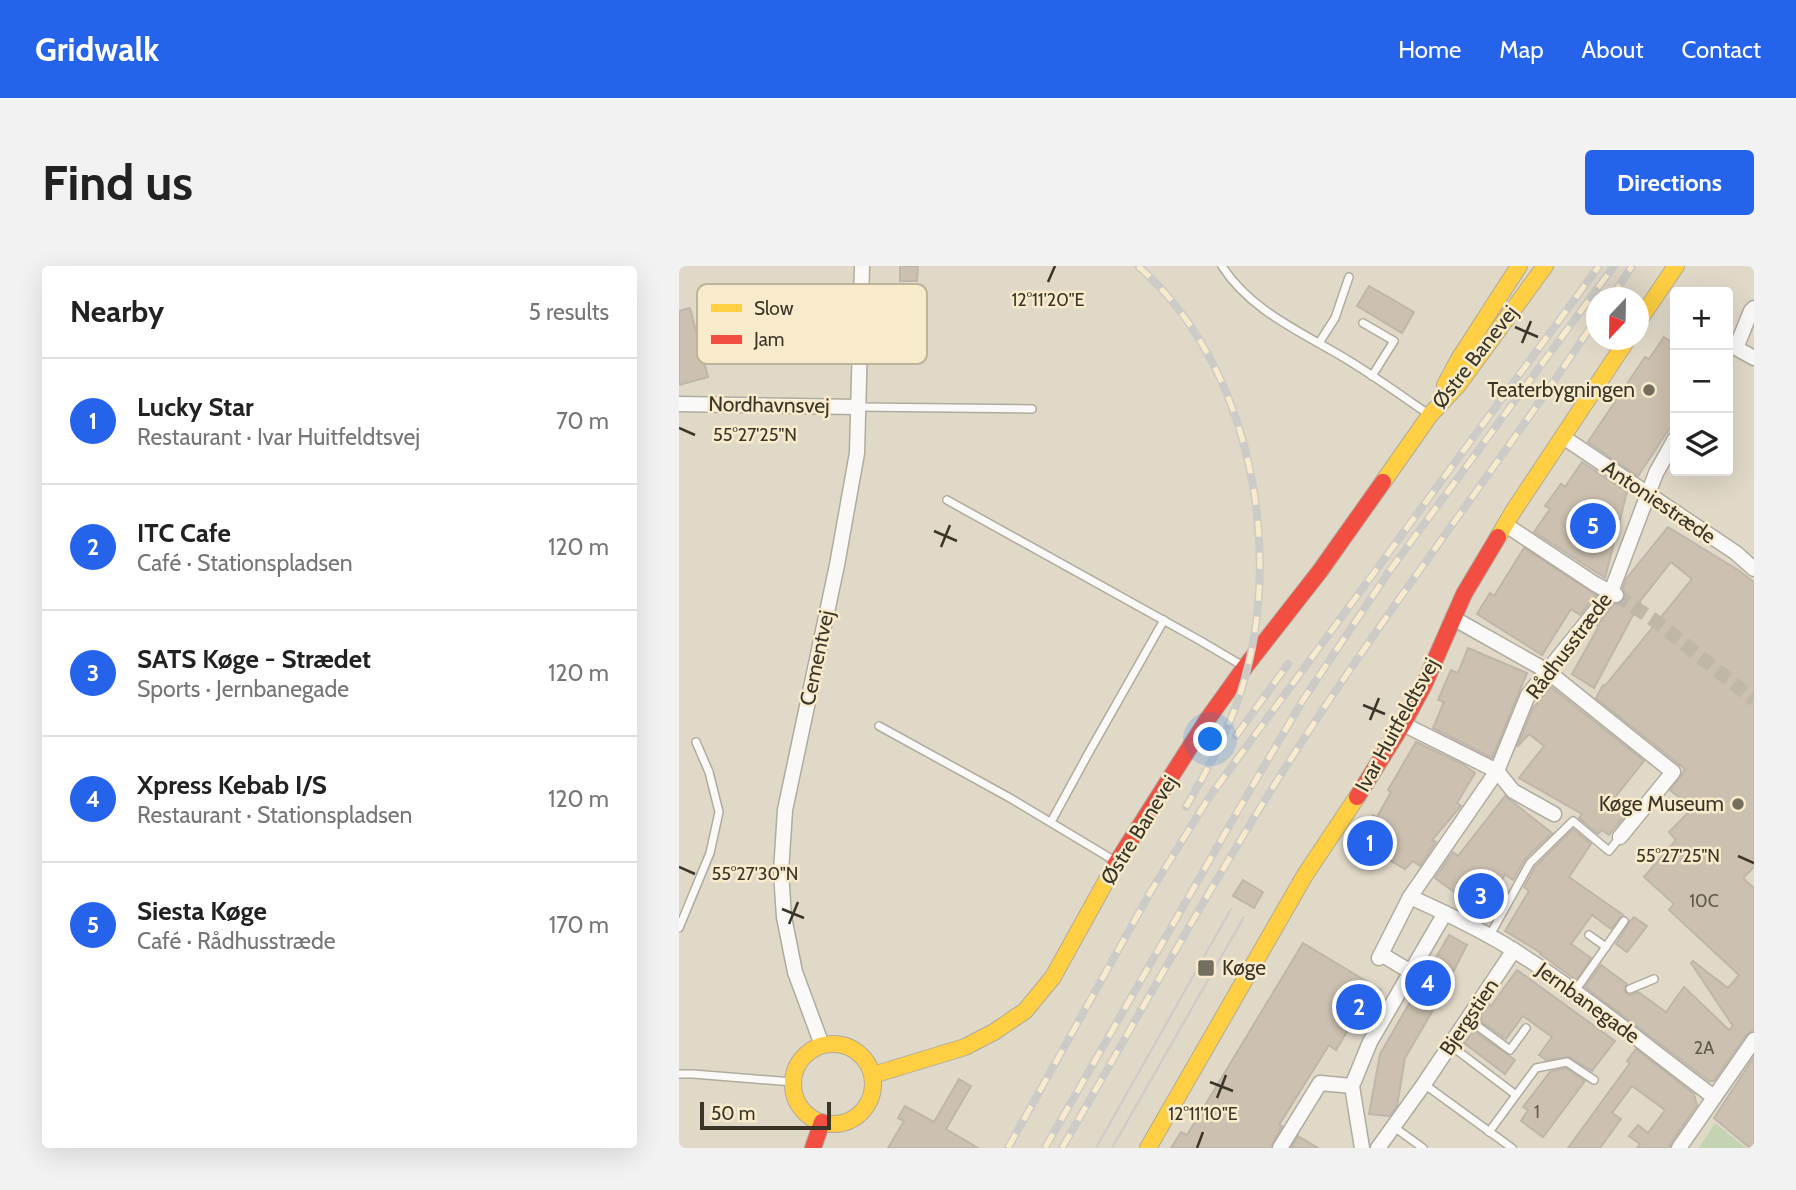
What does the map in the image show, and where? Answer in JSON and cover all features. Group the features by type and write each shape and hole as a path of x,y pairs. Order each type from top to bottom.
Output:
{"street":[{"name":"Cementvej","path":"861,284 862,266"},
{"name":"Østre Banevej","path":"1430,415 1458,359 1519,266"},
{"name":"Østre Banevej","path":"873,1075 965,1047 1025,1011 1053,977 1117,862 1207,720 1320,571 1430,415 1458,385 1545,266"},
{"path":"1649,307 1676,266"},
{"path":"1733,351 1754,308"},
{"name":"Ivar Huitfeldtsvej","path":"1148,1148 1305,875 1353,806 1403,724 1424,685 1465,594 1506,525 1620,350"},
{"path":"1733,353 1754,358"},
{"name":"Cementvej","path":"822,1045 795,972 784,917 781,872 785,810 849,504 857,453 859,364"},
{"name":"Nordhavnsvej","path":"679,404 858,407"},
{"name":"Antoniestræde","path":"1563,437 1736,554 1754,569"},
{"name":"Rådhusstræde","path":"1411,972 1380,956 1410,897 1497,771 1528,695 1613,593 1656,473 1670,448"},
{"path":"1506,525 1613,593"},
{"path":"1453,618 1547,671 1673,772 1620,837"},
{"path":"1403,724 1497,771 1513,791 1554,814"},
{"name":"Jernbanegade","path":"1410,897 1450,915 1514,950 1611,1015 1714,1097"},
{"path":"1362,1148 1352,1086 1370,1042 1411,972 1450,915"},
{"name":"Bjergstien","path":"1378,1148 1514,950"},
{"path":"1679,1148 1754,1040"},
{"path":"836,1044 860,1053 873,1075 869,1102 861,1113 850,1121 836,1124 810,1117 795,1095 793,1082 796,1070 811,1050 822,1045 836,1044"},
{"path":"1280,1148 1320,1083 1352,1086"},
{"path":"813,1148 822,1122"}],"lane":[{"path":"1221,266 1231,281 1265,311 1373,376 1430,415"},
{"path":"1319,343 1335,318 1349,277"},
{"path":"1363,323 1394,341 1373,376"},
{"path":"858,407 1032,409"},
{"path":"947,500 1245,667"},
{"path":"1051,822 1164,620"},
{"path":"879,726 1117,862"},
{"path":"679,928 710,853 719,812 709,772 696,742"},
{"path":"1489,936 1530,863 1573,821 1609,851 1620,837"},
{"path":"1575,991 1624,921"},
{"path":"1589,935 1606,947"},
{"path":"1630,989 1654,979"},
{"path":"1468,1019 1510,1050 1526,1028"},
{"path":"1450,1045 1516,1095"},
{"path":"1489,1132 1536,1068 1567,1062 1594,1080"},
{"path":"679,1074 793,1082"},
{"path":"1424,1084 1512,1148"},
{"path":"1394,1127 1423,1148"}],"green space":[{"path":"1715,1123 1746,1148 1699,1148"}],"building":[{"path":"900,266 918,266 917,281 900,281"},
{"path":"1369,286 1414,312 1402,333 1357,306"},
{"path":"690,308 697,335 697,364 705,364 708,377 679,385 679,311"},
{"name":"Teaterbygningen","path":"1664,337 1670,341 1670,428 1638,476 1588,442 1645,357 1649,359"},
{"path":"1582,462 1627,492 1605,578 1534,532 1550,509 1545,506 1561,484 1565,487"},
{"path":"1668,527 1754,582 1754,867 1743,878 1754,888 1754,1030 1746,1035 1714,1081 1709,1081 1585,987 1601,965 1627,984 1624,989 1627,994 1638,992 1666,1012 1684,987 1729,1030 1733,1026 1691,963 1693,961 1728,988 1739,975 1669,910 1674,904 1644,877 1676,840 1669,832 1693,808 1670,790 1685,769 1596,698 1603,685 1605,686 1692,579 1671,562 1641,600 1594,688 1572,674 1599,626 1597,625 1614,604 1624,600 1626,594 1623,588 1626,579"},
{"path":"1524,548 1596,595 1580,615 1571,609 1542,655 1477,614 1490,593 1494,596"},
{"path":"1468,648 1527,673 1492,758 1433,728 1444,702 1438,700 1451,670 1458,673"},
{"path":"1551,687 1644,761 1612,801 1627,813 1609,835 1602,830 1598,834 1579,818 1582,814 1519,778 1544,746 1529,734 1517,747 1533,708"},
{"path":"1416,742 1475,773 1457,803 1461,806 1432,840 1436,842 1420,866 1413,861 1405,869 1357,842 1373,815 1377,817 1391,792 1388,790"},
{"path":"1505,796 1552,833 1525,859 1513,880 1505,874 1484,914 1435,878 1453,852 1458,856"},
{"path":"1573,829 1591,844 1569,877 1623,915 1611,929 1592,915 1571,944 1591,958 1576,980 1541,953 1505,931 1529,891 1524,887 1535,867"},
{"path":"1243,880 1263,892 1254,908 1233,896"},
{"path":"1634,917 1647,926 1627,952 1616,944"},
{"path":"1449,935 1467,945 1405,1058 1397,1106 1389,1116 1369,1114 1380,1054"},
{"path":"1303,943 1381,990 1361,1024 1354,1020 1336,1050 1329,1045 1279,1125 1282,1126 1270,1148 1171,1148 1181,1132 1187,1135"},
{"path":"1517,970 1615,1041 1592,1071 1569,1057 1546,1060 1539,1055 1552,1037 1523,1016 1506,1039 1480,1021 1489,1004 1491,1006"},
{"path":"1474,1031 1515,1060 1505,1074 1464,1043"},
{"path":"1636,1049 1694,1094 1697,1105 1669,1148 1637,1148 1640,1144 1629,1136 1638,1125 1648,1133 1665,1110 1632,1086 1612,1113 1621,1119 1600,1148 1568,1148 1630,1063 1627,1061"},
{"path":"1754,1057 1754,1148 1750,1148 1714,1118"},
{"path":"1566,1068 1585,1081 1543,1137 1521,1121 1528,1110 1523,1107 1550,1072"},
{"path":"959,1079 971,1086 946,1129 978,1148 888,1148 904,1121 898,1118 905,1106 934,1122"},
{"path":"1298,1136 1318,1148 1291,1148"}],"tunnel":[{"path":"1616,595 1657,622 1754,700"}],"tram line":[{"path":"1096,1148 1231,909"},
{"path":"1112,1148 1244,917"}],"railway":[{"path":"1138,266 1176,307 1208,354 1231,406 1248,462 1258,519 1260,577 1254,634 1242,688 1217,749 1186,807"},
{"path":"1008,1148 1151,891 1208,799 1599,266"},
{"path":"1045,1148 1303,700 1388,573 1614,266"},
{"path":"1618,287 1632,266"},
{"path":"1062,1148 1204,902 1292,757 1366,646 1586,334"},
{"path":"1236,736 1288,664"}],"traffic: slow":[{"path":"1445,385 1519,266"},
{"path":"1383,482 1430,415 1458,385 1545,266"},
{"path":"1649,306 1676,266"},
{"path":"1498,537 1620,350"},
{"path":"1148,1148 1305,875 1357,797"},
{"path":"873,1075 965,1047 1025,1011 1053,977 1115,865"},
{"path":"833,1044 848,1047 861,1056 870,1069 873,1084 870,1099 861,1112 848,1121 833,1124 818,1121 805,1112 796,1099 793,1084 796,1069 805,1056 818,1047 833,1044"}],"traffic: jam":[{"path":"1115,865 1207,720 1320,571 1383,482"},
{"path":"1357,797 1403,724 1424,685 1464,594 1498,537"},
{"path":"813,1148 822,1122"}],"place":[{"name":"Teaterbygningen","path":"1649,390"},
{"name":"Siesta Køge","path":"1593,526"},
{"name":"Køge Museum","path":"1738,804"},
{"name":"Lucky Star","path":"1370,843"},
{"name":"SATS Køge - Strædet","path":"1481,896"},
{"name":"Køge","path":"1206,968"},
{"name":"Xpress Kebab I/S","path":"1428,983"},
{"name":"ITC Cafe","path":"1359,1007"}]}
